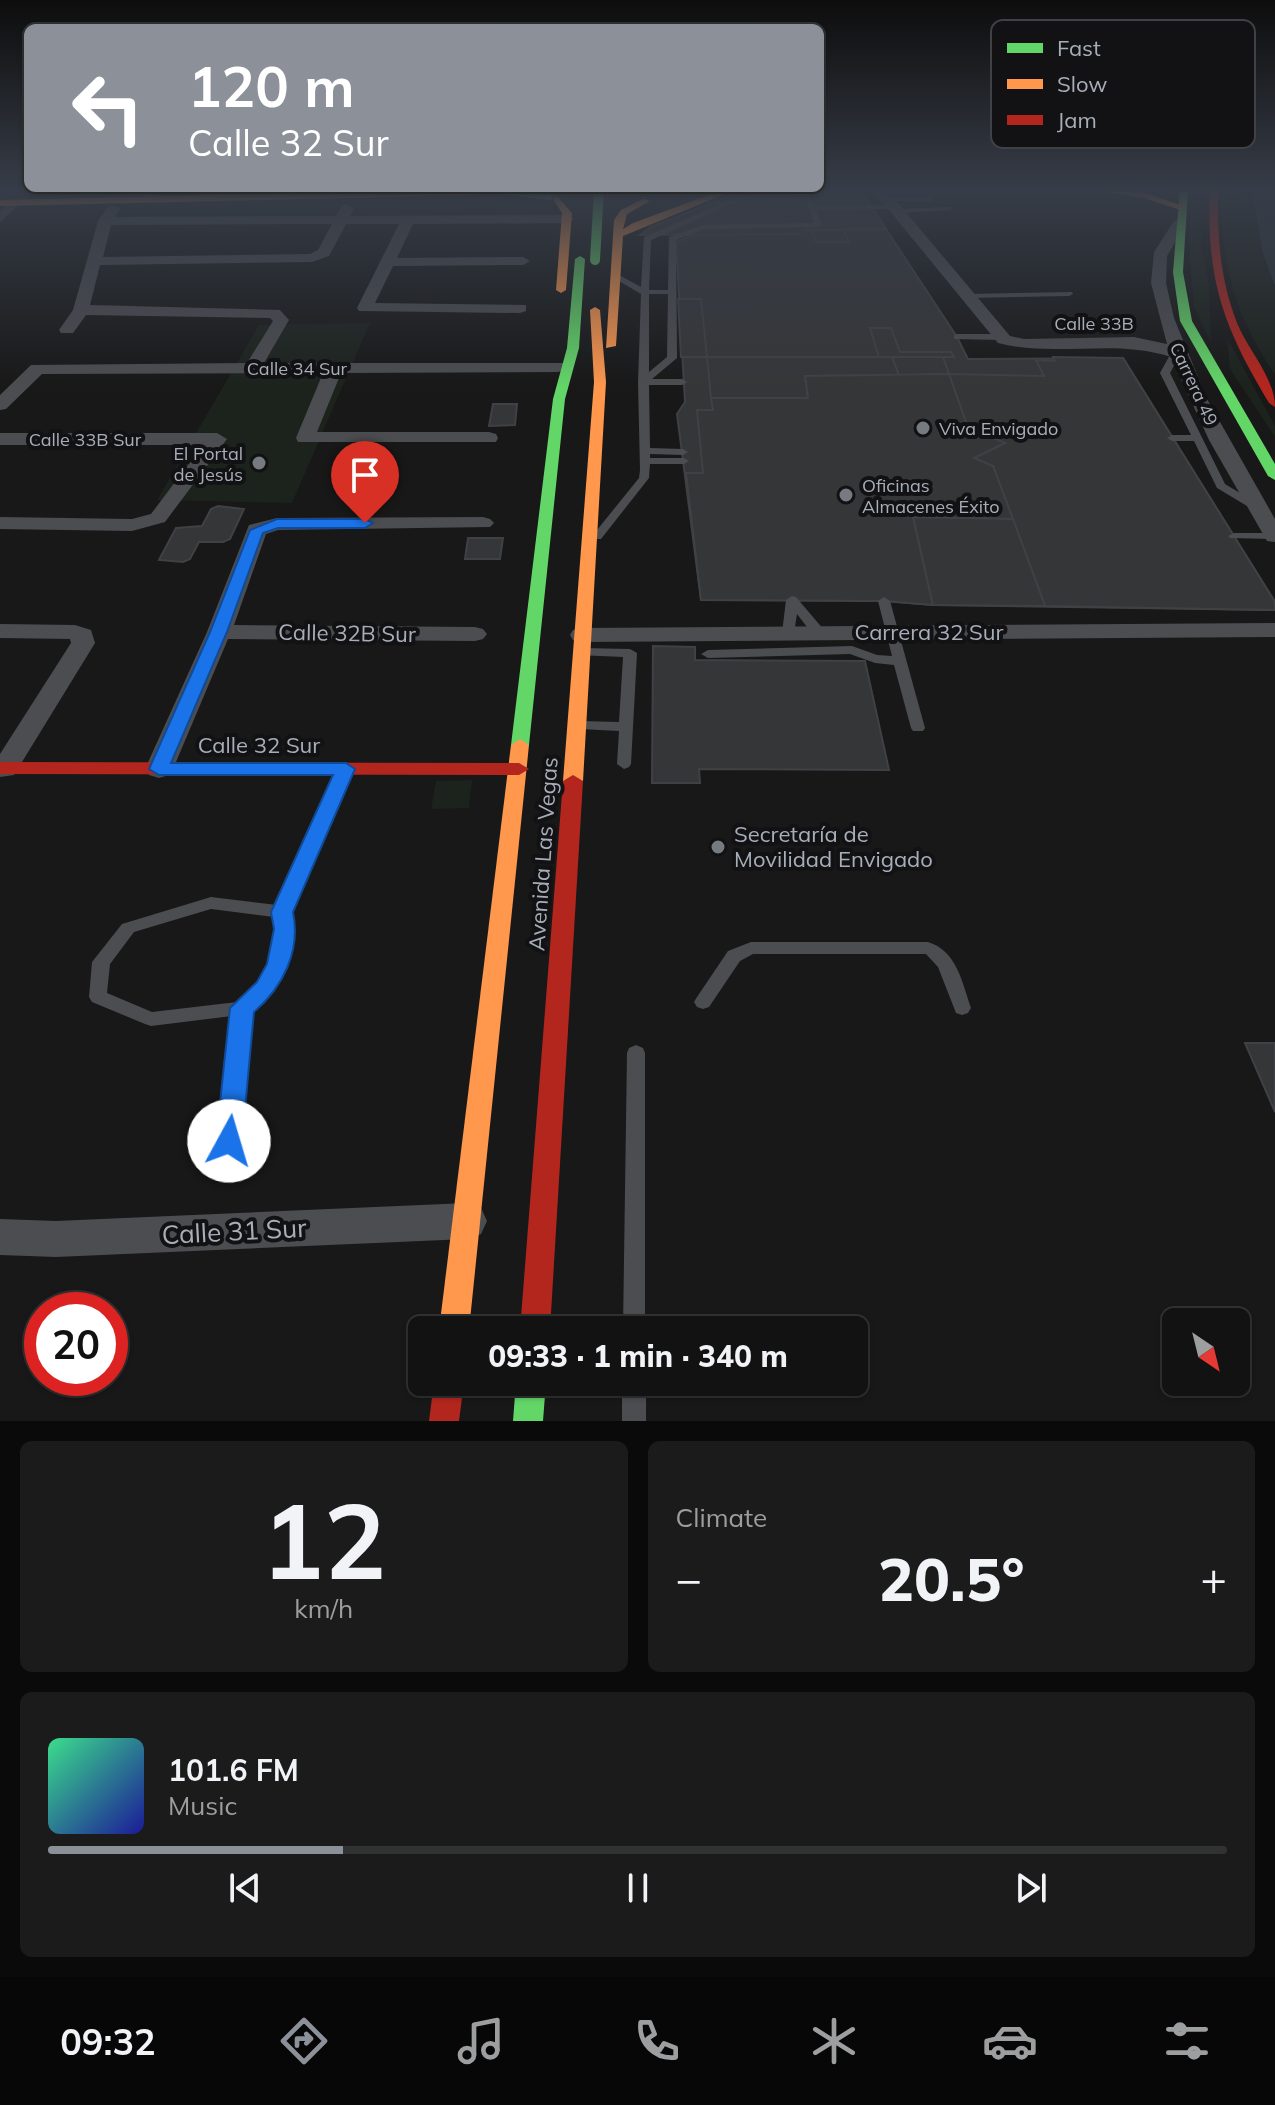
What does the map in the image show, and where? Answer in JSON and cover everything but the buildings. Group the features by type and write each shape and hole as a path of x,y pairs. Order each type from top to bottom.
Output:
{"main road":[{"name":"Avenida Las Vegas","path":"559,399 557,367 563,255"},
{"name":"Avenida Las Vegas","path":"588,255 600,382"},
{"name":"Avenida Las Vegas","path":"456,1316 559,399 573,348 589,255"},
{"name":"Avenida Las Vegas","path":"536,1316 600,382 613,335 617,255"},
{"path":"1177,255 1179,300 1197,344 1275,476"},
{"path":"1213,255 1225,308 1243,350 1275,403"},
{"path":"1215,375 1225,308"},
{"name":"Calle 32 Sur","path":"2,769 519,769"},
{"path":"444,1421 447,1396"},
{"path":"528,1421 530,1396"}],"street":[{"path":"67,330 81,310 97,255"},
{"path":"96,261 312,258 318,255"},
{"path":"390,255 365,308 520,308"},
{"path":"934,255 1005,339"},
{"name":"Carrera 49","path":"1160,255 1159,270 1176,353 1256,507 1275,536"},
{"path":"386,262 523,261"},
{"path":"81,310 274,313 281,320 253,368"},
{"name":"Calle 33B","path":"1005,339 1134,342 1155,345 1176,353"},
{"name":"Calle 34 Sur","path":"0,405 37,369 557,367"},
{"path":"334,368 305,438 489,438"},
{"name":"Calle 33B Sur","path":"0,439 217,439 158,518 149,522 132,525 0,523"},
{"path":"159,769 219,632 257,530 277,524 483,523"},
{"name":"Carrera 32 Sur","path":"582,644 788,633 1275,630"},
{"path":"0,631 75,632 82,635 83,643 2,769"},
{"name":"Calle 32B Sur","path":"219,632 475,634"},
{"name":"Calle 31 Sur","path":"0,1237 56,1239 467,1221"}],"lane":[{"path":"588,546 639,488 644,478 646,255"},
{"path":"643,382 672,358 672,255"},
{"path":"616,277 644,292 671,292"},
{"path":"967,296 1069,294"},
{"path":"957,337 1005,339"},
{"path":"1176,353 1165,373 1221,486 1256,507"},
{"path":"643,382 682,382"},
{"path":"1174,441 1199,442"},
{"path":"645,456 684,456"},
{"path":"1234,536 1275,536"},
{"path":"788,633 792,600 819,633"},
{"path":"884,601 918,728"},
{"path":"582,644 630,653 624,764"},
{"path":"708,654 852,650 875,659 900,661"},
{"path":"576,725 626,727"},
{"path":"282,912 211,903 128,928 101,962 98,997 151,1019 242,1008 266,988 278,964 285,929 282,912 346,769"},
{"path":"703,1002 734,956 751,948 928,948 936,950 942,957 962,1008"},
{"path":"229,1141 242,1008"},
{"path":"634,1316 636,1053"},
{"path":"634,1396 634,1421"}],"shaded area":[{"path":"1190,255 1203,255 1209,285 1211,343 1194,307"},
{"path":"1226,255 1264,255 1275,286 1275,375 1249,330"},
{"path":"1264,255 1275,255 1275,286"},
{"path":"370,323 292,503 157,500 259,325"},
{"path":"1227,338 1275,426 1275,437 1230,369"},
{"path":"472,780 469,808 431,809 436,781"}],"traffic: fast":[{"path":"595,255 595,260"},
{"path":"1179,255 1178,272 1186,321 1275,476"},
{"path":"520,745 559,399 573,348 580,259"},
{"path":"528,1421 530,1396"}],"traffic: slow":[{"path":"561,290 564,255"},
{"path":"610,346 616,255"},
{"path":"573,781 600,382 595,310"},
{"path":"456,1316 520,745"}],"traffic: jam":[{"path":"1215,255 1224,302 1233,325 1275,403"},
{"path":"0,768 519,769"},
{"path":"536,1316 573,781"},
{"path":"444,1421 447,1396"}],"place":[{"name":"Viva Envigado","path":"923,428"},
{"name":"El Portal de Jesús","path":"259,463"},
{"name":"Oficinas Almacenes Éxito","path":"846,495"},
{"name":"Secretaría de Movilidad Envigado","path":"718,847"}],"route":[{"path":"229,1141 242,1008 266,988 278,964 285,929 282,912 346,769 159,769 219,632 257,530 277,524 365,523"}]}
